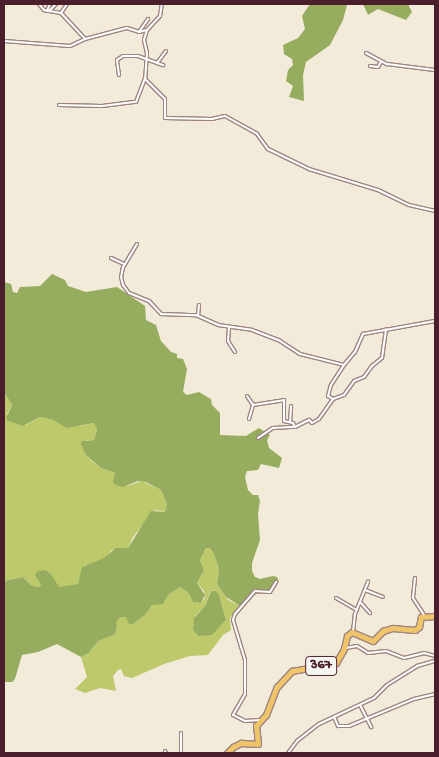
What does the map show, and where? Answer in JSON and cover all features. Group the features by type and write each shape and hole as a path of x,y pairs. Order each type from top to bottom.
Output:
{"main road":[{"path":"353,632 373,640 383,631 390,628 415,630 419,626 420,618 435,616"},
{"name":"367","path":"227,753 233,746 241,743 258,744 256,728 263,720 276,689 290,672 333,664 344,649 347,636 353,632"}],"street":[{"path":"39,4 48,11 61,14 85,39"},
{"path":"48,11 50,4"},
{"path":"48,11 56,4"},
{"path":"61,14 67,4"},
{"path":"58,105 102,106 136,102 145,78 147,58 144,39 147,30 160,16 162,4"},
{"path":"139,32 148,19"},
{"path":"4,41 70,46 85,39 127,28 139,32 147,30"},
{"path":"157,62 166,51"},
{"path":"366,52 381,62 435,70"},
{"path":"119,75 117,66 119,57 136,55 163,65"},
{"path":"370,66 378,67 381,62"},
{"path":"145,78 166,99 165,118 212,119 225,116 257,134 269,150 312,170 378,190 413,206 435,211"},
{"path":"137,244 124,264 121,277 124,288 129,293 149,301 162,315 198,316 229,327 252,330 280,341 300,354 344,365"},
{"path":"111,258 124,264"},
{"path":"198,316 199,305"},
{"path":"333,399 328,396 328,392 344,365 355,352 363,334 435,321"},
{"path":"229,327 228,338 235,352"},
{"path":"258,438 273,428 295,427 309,420 312,423 317,421 333,399 342,396 355,380 364,377 372,366 382,358 386,330"},
{"path":"247,396 253,405 249,419"},
{"path":"253,405 284,401 284,421 290,422 295,427"},
{"path":"290,422 291,406"},
{"path":"416,578 412,598 424,616"},
{"path":"353,632 357,610 368,581"},
{"path":"263,720 245,721 233,715 245,694 245,660 233,620 235,614 255,591 271,592 276,582"},
{"path":"365,590 383,597"},
{"path":"336,598 357,610"},
{"path":"360,602 370,613"},
{"path":"344,649 357,646 368,653 386,651 404,658 424,653 435,656"},
{"path":"288,753 305,734 319,724 374,698 387,685 417,666 435,661"},
{"path":"334,717 337,725 340,727 435,694"},
{"path":"359,705 372,728"},
{"path":"181,734 181,753"}],"green space":[{"path":"310,4 347,5 343,20 330,45 306,62 303,75 304,101 289,97 293,86 286,81 288,70 293,65 292,59 284,54 283,45 298,38 305,29 302,16"},
{"path":"363,4 408,4 412,12 406,20 378,9 368,15"},
{"path":"52,274 65,280 68,286 86,292 117,287 145,306 146,320 156,325 161,341 171,352 177,354 177,358 183,359 187,369 183,392 187,395 199,392 211,399 212,405 220,413 220,435 246,436 259,428 270,435 267,440 269,448 282,458 279,468 261,464 258,470 247,471 245,477 248,490 253,495 258,495 260,501 258,514 260,540 252,563 252,571 255,577 260,579 273,576 277,577 279,582 267,591 250,596 240,606 226,597 217,584 219,569 214,554 210,548 206,548 200,560 204,570 197,583 205,595 201,603 193,602 189,593 180,587 168,595 163,604 152,605 146,614 133,624 129,624 126,617 119,618 116,623 115,634 98,641 89,653 81,657 57,644 38,652 22,655 15,679 12,682 4,682 4,581 23,577 31,585 38,587 41,585 35,575 38,571 45,570 51,574 59,587 78,584 82,567 104,558 116,548 128,548 151,511 165,512 167,504 161,490 146,482 138,481 123,487 116,485 113,482 115,473 101,468 86,455 81,444 82,441 94,440 97,430 94,423 67,428 53,420 40,417 23,426 8,421 6,418 12,405 4,392 4,282 11,284 13,292 17,293 20,287 40,286"},
{"path":"4,392 12,405 7,414 8,421 26,425 40,417 79,426 94,423 97,430 94,440 86,440 84,447 86,455 101,468 115,473 127,486 142,481 161,490 167,504 165,512 155,510 133,537 128,548 112,550 105,558 88,566 85,565 78,584 59,588 53,578 37,579 41,585 38,587 31,585 23,577 4,581"},
{"path":"206,548 210,548 219,569 217,584 228,600 240,606 230,618 231,630 223,635 208,655 190,656 164,664 132,678 124,676 121,669 118,670 113,676 116,691 100,688 85,693 75,689 87,677 81,657 89,653 98,641 115,633 117,627 115,623 119,618 126,617 133,624 146,614 152,605 180,587 190,593 197,603 201,603 205,598 204,591 197,583 204,570 200,560","holes":["213,590 219,595 226,620 212,634 198,636 193,630 195,616 205,606 210,592"]},
{"path":"211,591 216,591 219,595 226,620 212,635 198,636 193,630 194,618 205,606"}]}
